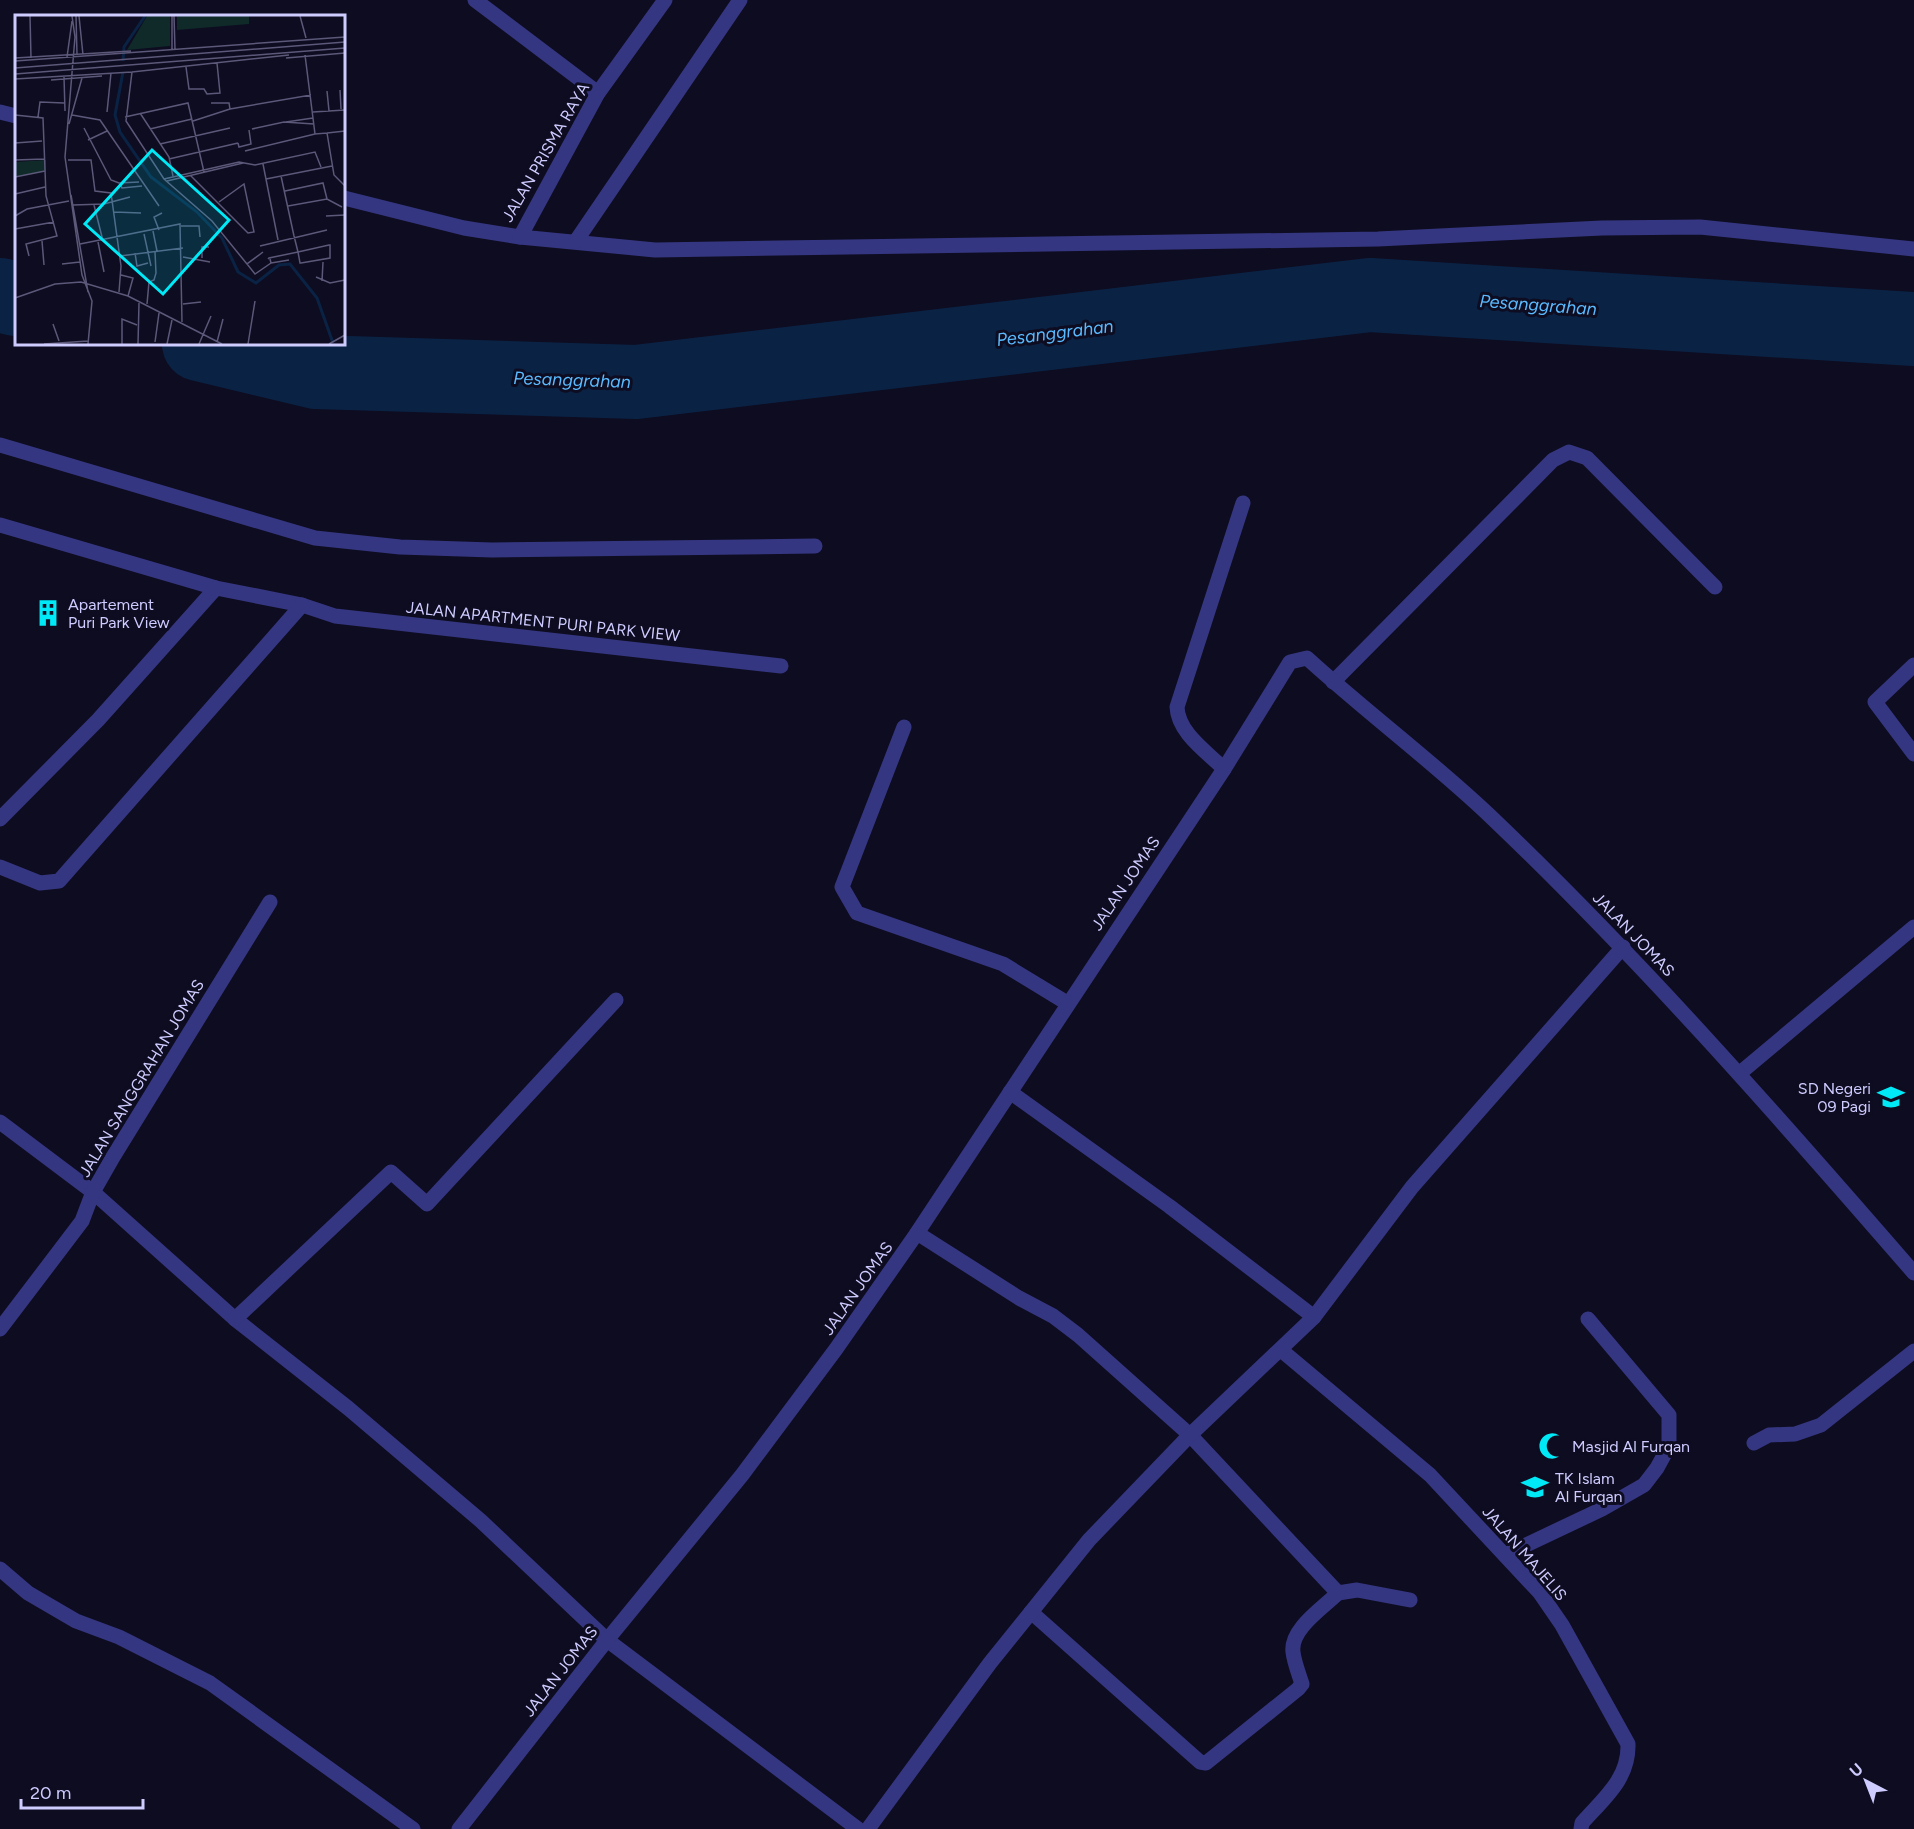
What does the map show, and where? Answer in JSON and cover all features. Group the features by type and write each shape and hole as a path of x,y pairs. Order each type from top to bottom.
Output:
{"street":[{"path":"475,0 598,93"},
{"name":"JALAN PRISMA RAYA","path":"345,198 464,228 520,237 598,93 665,0"},
{"path":"576,241 740,0"},
{"path":"0,112 15,116"},
{"path":"520,237 655,250 1378,239 1602,228 1700,227 1914,249"},
{"path":"0,445 315,538 400,547 492,550 815,546"},
{"path":"1333,682 1553,460 1569,452 1587,458 1715,587"},
{"path":"1224,769 1185,731 1177,718 1177,707 1243,503"},
{"name":"JALAN APARTMENT PURI PARK VIEW","path":"0,525 216,588 302,605 335,616 781,666"},
{"path":"0,819 98,720 216,588"},
{"path":"0,867 40,884 59,881 302,605"},
{"name":"JALAN JOMAS","path":"459,1829 607,1640 742,1475 836,1349 917,1233 1067,1003 1224,769 1290,662 1307,658 1487,813 1623,947 1740,1073 1914,1273"},
{"path":"1914,665 1875,702 1914,754"},
{"path":"904,727 842,887 847,897 857,913 1003,964 1067,1003"},
{"name":"JALAN SANGGRAHAN JOMAS","path":"0,1329 82,1221 93,1192 270,902"},
{"path":"1740,1073 1914,927"},
{"path":"868,1829 1031,1612 1089,1539 1190,1435 1314,1317 1412,1187 1623,947"},
{"path":"235,1319 391,1172 427,1204 616,1000"},
{"path":"1010,1092 1169,1206 1314,1317"},
{"path":"0,1122 93,1192 235,1319 348,1408 472,1514 607,1640 858,1829"},
{"path":"917,1233 1019,1298 1053,1316 1078,1335 1190,1435 1338,1593"},
{"path":"1505,1556 1602,1509 1644,1485 1669,1446 1669,1415 1588,1319"},
{"name":"JALAN MAJELIS","path":"1281,1350 1430,1475 1540,1593 1562,1625 1629,1744 1629,1761 1623,1776 1582,1823 1581,1829"},
{"path":"1754,1443 1769,1435 1796,1434 1821,1425 1914,1351"},
{"path":"0,1569 28,1593 76,1621 119,1637 210,1683 413,1829"},
{"path":"1031,1612 1200,1761 1206,1763 1302,1684 1293,1654 1293,1645 1298,1633 1338,1593 1357,1590 1410,1600"}],"waterway":[{"name":"Pesanggrahan","path":"0,295 15,299"},
{"name":"Pesanggrahan","path":"203,345 316,372 636,382 1370,295 1914,329"}],"place":[{"name":"Apartement Puri Park View","path":"48,613"},
{"name":"SD Negeri 09 Pagi","path":"1891,1097"},
{"name":"Masjid Al Furqan","path":"1552,1446"},
{"name":"TK Islam Al Furqan","path":"1535,1487"}]}
